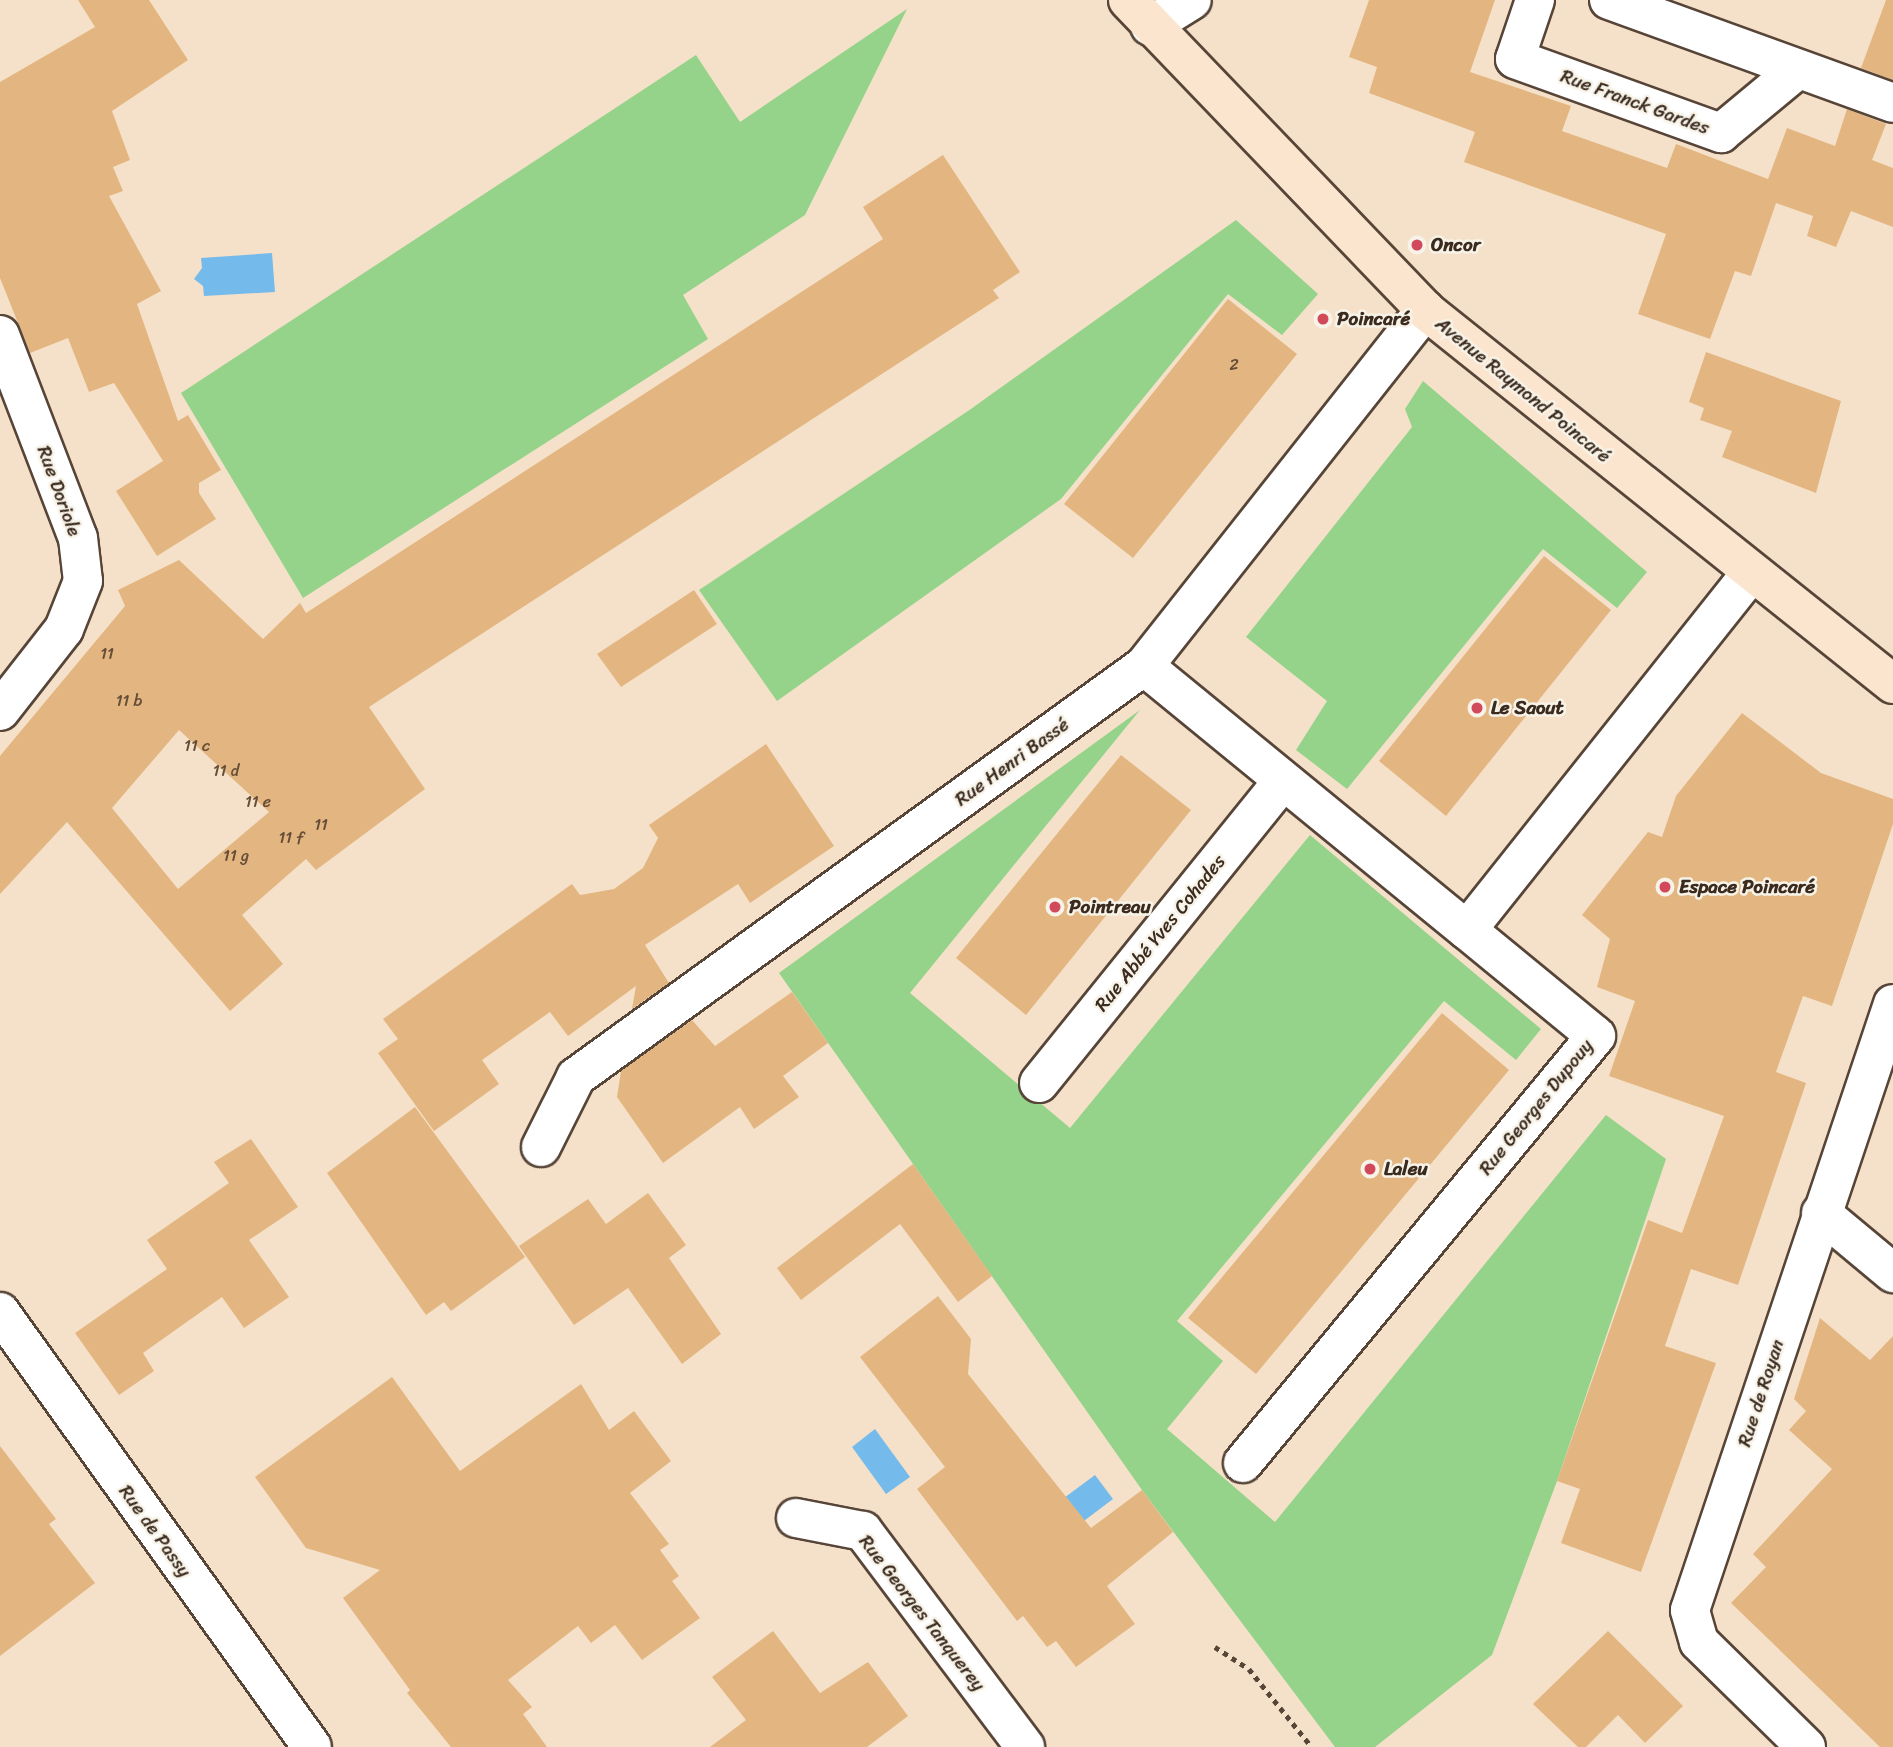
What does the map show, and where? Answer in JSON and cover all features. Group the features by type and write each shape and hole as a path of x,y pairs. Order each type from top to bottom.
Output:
{"main road":[{"name":"Avenue Raymond Poincaré","path":"1139,13 1425,310 1893,684"}],"street":[{"path":"1139,13 1192,0"},
{"name":"Rue Franck Gardes","path":"1535,0 1514,59 1721,133 1798,69"},
{"path":"1609,0 1893,103"},
{"name":"Rue Henri Bassé","path":"541,1147 576,1077 1144,666 1425,310"},
{"name":"Rue Doriole","path":"0,335 78,538 83,581 64,629 0,711"},
{"path":"1144,666 1282,782 1467,930 1751,573"},
{"name":"Rue Abbé Yves Cohades","path":"1039,1083 1282,782"},
{"name":"Rue Georges Dupouy","path":"1243,1463 1596,1036 1467,930"},
{"name":"Rue de Royan","path":"1806,1747 1699,1642 1690,1609 1893,1004"},
{"path":"1821,1213 1893,1273"},
{"name":"Rue de Passy","path":"0,1312 312,1747"},
{"name":"Rue Georges Tanquerey","path":"796,1518 863,1531 1024,1747"}],"path":[{"path":"1215,1647 1249,1669 1312,1747"}],"green space":[{"path":"907,9 805,215 683,295 708,339 303,598 181,393 696,55 740,122"},
{"path":"1236,220 1318,294 1282,335 1228,294 1061,499 777,701 699,590 968,411"},
{"path":"1423,381 1647,572 1617,608 1543,549 1347,789 1296,750 1327,701 1246,637 1412,427 1405,409"},
{"path":"1140,710 910,993 1070,1128 1310,835 1541,1029 1516,1060 1444,1001 1177,1321 1223,1361 1167,1429 1275,1522 1606,1115 1666,1159 1557,1481 1492,1655 1375,1747 1335,1747 1142,1490 779,973"}],"water":[{"path":"272,253 275,292 204,296 203,286 194,279 202,268 201,258"},
{"path":"875,1429 910,1477 886,1494 852,1447"},
{"path":"1095,1475 1113,1499 1060,1539 1041,1515"}],"building":[{"path":"78,0 149,0 188,60 112,111 130,160 113,167 123,191 109,196 161,291 137,304 178,421 188,415 221,470 199,483 199,493 216,519 157,556 116,491 163,461 114,383 89,392 68,338 30,353 0,278 0,82 95,27"},
{"path":"1369,0 1495,0 1470,72 1571,106 1562,131 1667,168 1676,144 1768,179 1787,128 1835,146 1847,109 1886,124 1872,160 1893,168 1893,227 1851,211 1836,247 1807,236 1813,216 1776,203 1751,276 1735,271 1710,339 1638,314 1666,234 1464,162 1475,132 1369,93 1377,67 1349,57"},
{"path":"1886,0 1893,0 1893,80 1861,68"},
{"path":"943,155 1020,272 993,290 999,298 369,707 425,789 316,870 306,859 242,915 283,964 230,1011 67,822 0,894 0,756 125,606 118,590 179,560 263,639 300,603 306,613 883,239 863,207","holes":["179,730 269,812 178,889 112,808"]},
{"path":"1228,299 1297,354 1133,558 1064,504"},
{"path":"1706,352 1841,401 1816,493 1722,457 1732,431 1700,420 1704,408 1689,402"},
{"name":"Le Saout","path":"1544,556 1611,610 1446,816 1379,761"},
{"path":"694,590 717,624 621,687 597,654"},
{"path":"1742,713 1821,773 1893,799 1893,824 1832,1006 1803,996 1776,1072 1806,1083 1738,1285 1691,1269 1665,1346 1716,1363 1641,1572 1561,1543 1580,1489 1557,1481 1648,1220 1682,1233 1724,1116 1609,1076 1635,1001 1597,987 1610,939 1582,915 1648,832 1662,837 1676,796"},
{"path":"766,744 834,846 750,903 738,884 645,945 669,983 632,1009 636,986 568,1036 550,1012 482,1060 499,1084 434,1131 378,1053 398,1039 383,1019 572,884 580,895 614,889 643,868 658,838 649,825"},
{"name":"Pointreau","path":"1121,755 1191,810 1026,1015 956,958"},
{"path":"792,992 828,1043 783,1076 799,1097 754,1129 740,1107 663,1163 617,1097 621,1071 692,1020 715,1046"},
{"name":"Laleu","path":"1442,1013 1509,1070 1256,1374 1188,1318"},
{"path":"415,1107 525,1257 451,1311 444,1302 426,1315 327,1173"},
{"path":"251,1139 298,1207 249,1240 289,1297 244,1328 222,1297 143,1353 154,1371 119,1395 75,1333 167,1269 147,1240 229,1183 214,1162"},
{"path":"913,1164 992,1276 958,1302 900,1224 801,1300 777,1268"},
{"path":"648,1193 686,1245 669,1258 721,1334 682,1364 628,1288 574,1325 519,1246 588,1199 606,1224"},
{"path":"938,1296 971,1339 968,1374 1091,1528 1142,1490 1173,1532 1107,1586 1135,1624 1076,1667 1056,1641 1047,1647 1023,1616 1017,1621 917,1489 945,1467 860,1357"},
{"path":"1820,1318 1870,1360 1893,1336 1893,1747 1880,1747 1731,1603 1766,1567 1753,1554 1832,1469 1789,1430 1806,1411 1794,1399"},
{"path":"392,1377 460,1471 581,1384 609,1430 634,1411 671,1461 630,1493 669,1544 660,1550 679,1576 672,1581 700,1618 642,1660 615,1625 591,1643 578,1626 508,1680 532,1707 523,1714 547,1747 451,1747 407,1693 410,1690 343,1598 380,1570 306,1548 255,1477"},
{"path":"0,1446 56,1519 49,1524 95,1583 0,1656"},
{"path":"773,1631 820,1693 868,1662 908,1716 867,1747 710,1747 746,1720 712,1677"},
{"path":"1608,1631 1683,1706 1645,1743 1618,1715 1586,1747 1578,1747 1533,1704"}],"place":[{"name":"Oncor","path":"1417,245"},
{"name":"Poincaré","path":"1323,319"},
{"name":"Le Saout","path":"1477,708"},
{"name":"Espace Poincaré","path":"1665,887"},
{"name":"Pointreau","path":"1055,907"},
{"name":"Laleu","path":"1370,1169"}]}
